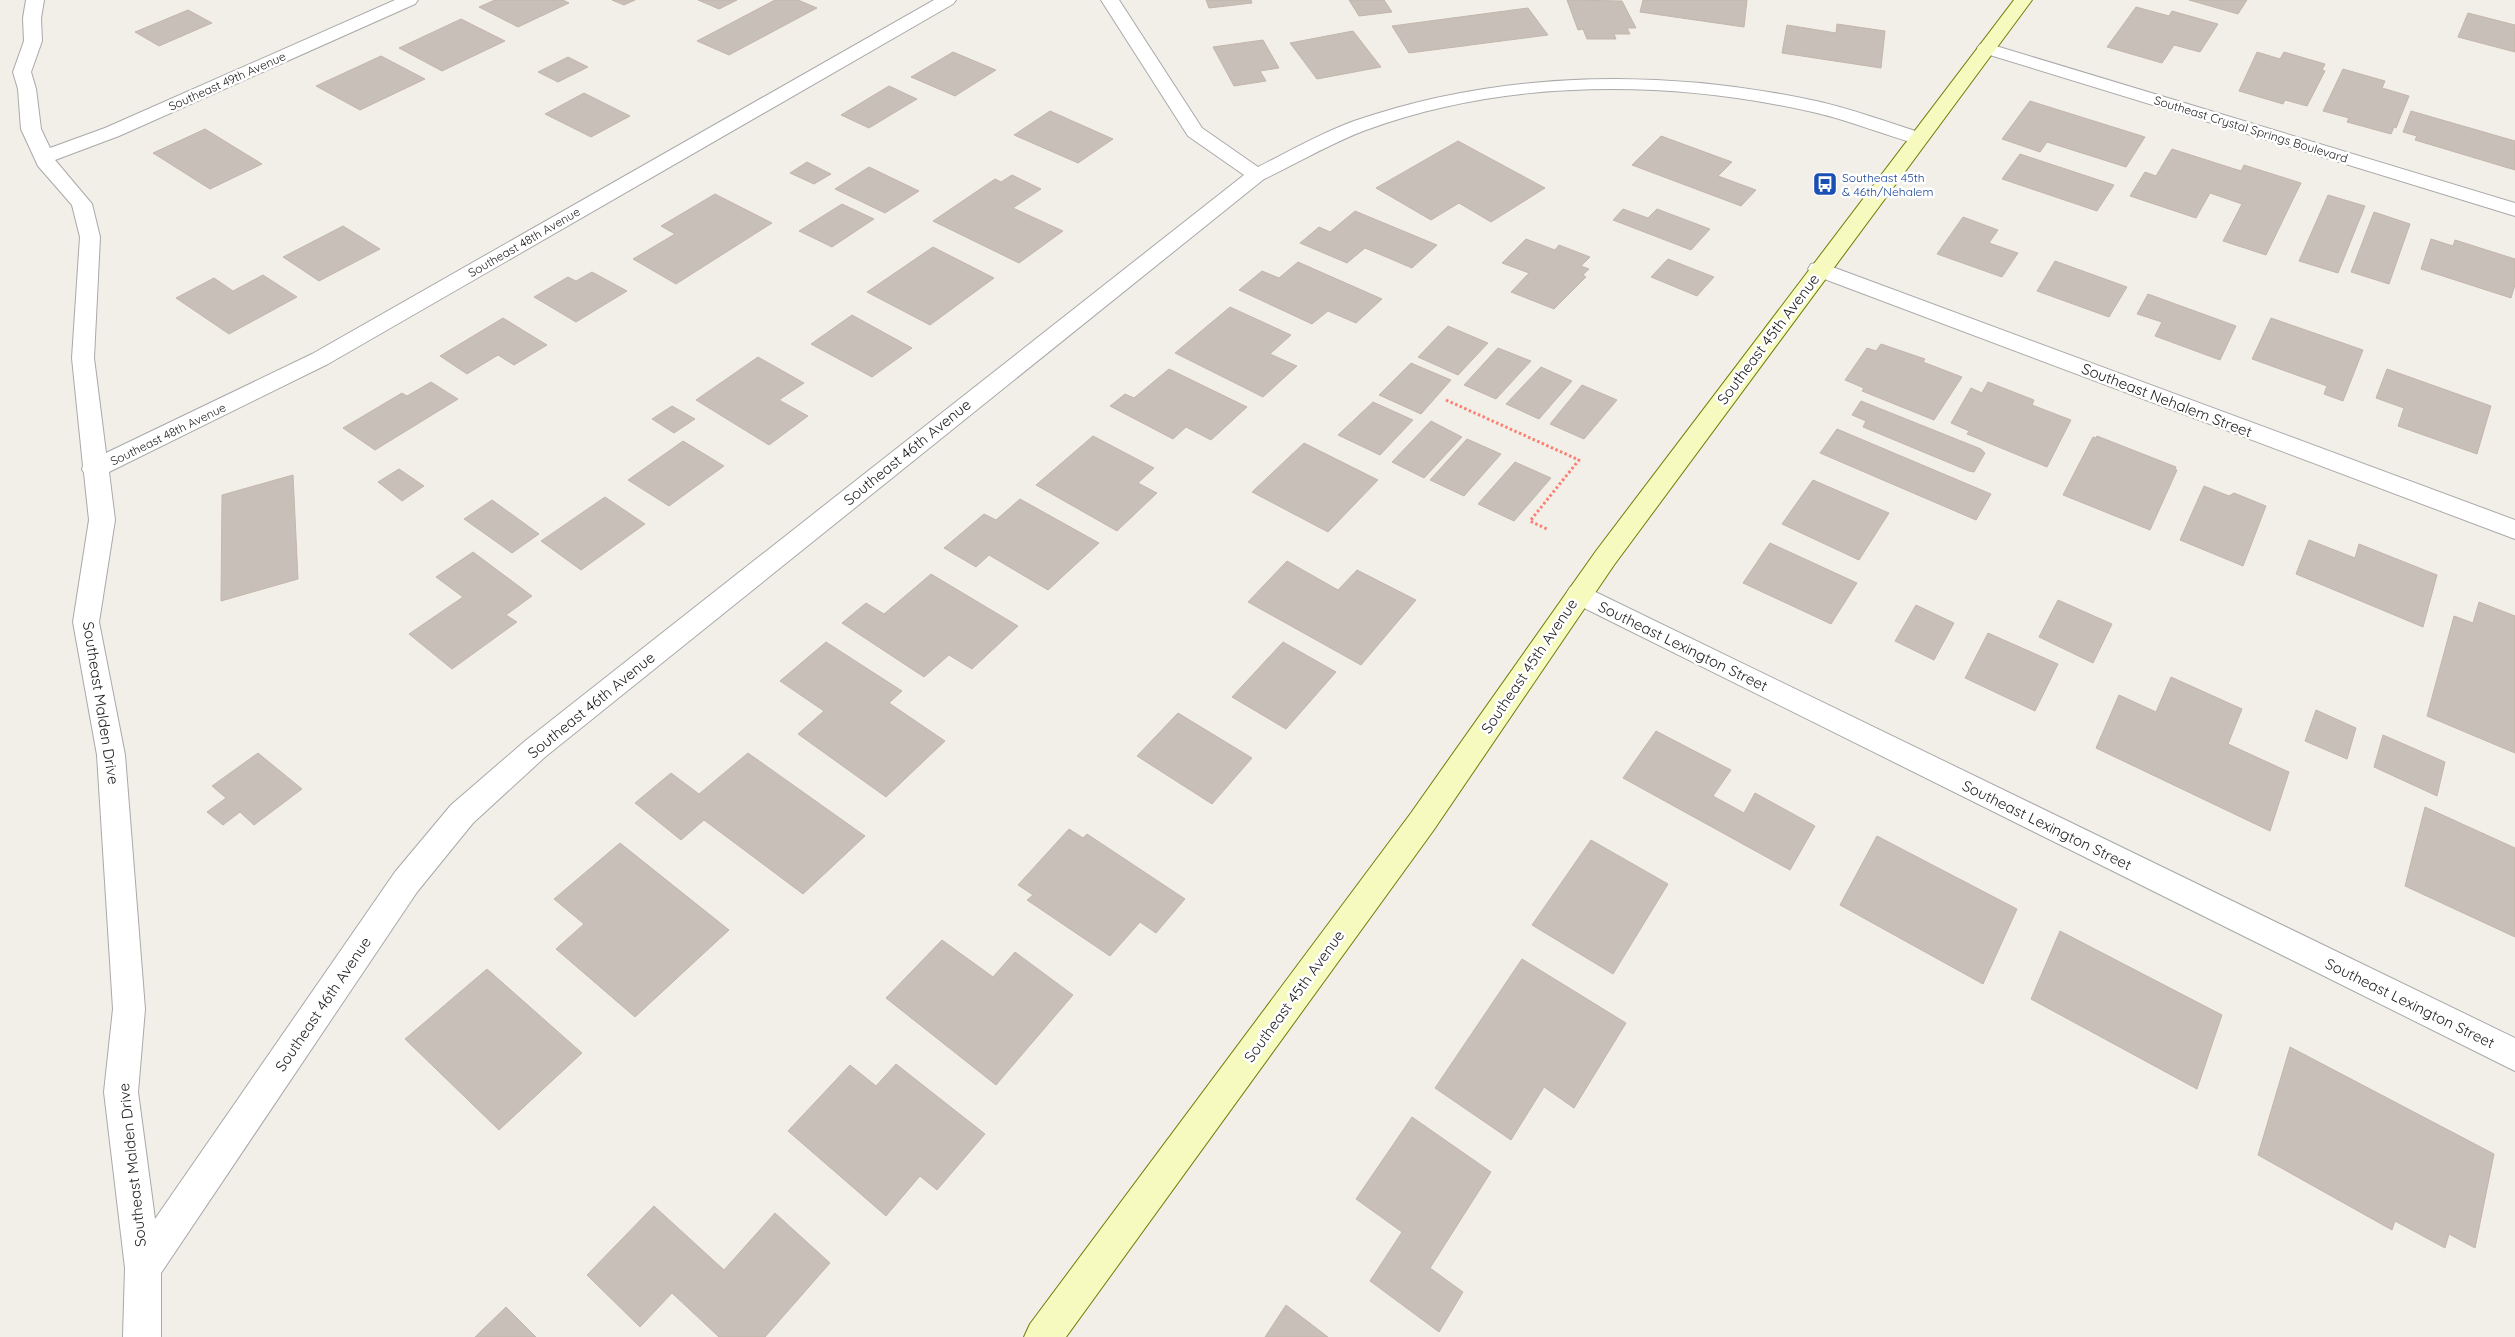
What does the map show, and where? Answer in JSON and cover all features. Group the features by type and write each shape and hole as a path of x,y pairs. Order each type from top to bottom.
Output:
{"street":[{"name":"Southeast Malden Drive","path":"35,0 32,18 33,41 22,72 27,89 31,129 48,166 82,204 90,237 83,358 94,469 102,520 86,622 112,755 129,1009 121,1092 143,1268 142,1337"},
{"name":"Southeast 49th Avenue","path":"44,157 112,132 408,0"},
{"name":"Southeast 48th Avenue","path":"94,469 320,359 947,0"},
{"path":"1110,0 1194,132 1257,175"},
{"name":"Southeast 45th Avenue","path":"1043,1337 1422,822 1578,594 1819,269 2023,0"},
{"name":"Southeast Crystal Springs Boulevard","path":"1986,48 2515,210"},
{"name":"Southeast 46th Avenue","path":"143,1268 406,882 462,814 543,742 1257,175 1359,126 1433,104 1524,89 1623,84 1737,92 1818,107 1918,138"},
{"name":"Southeast Nehalem Street","path":"1819,269 2515,530"},
{"name":"Southeast Lexington Street","path":"1578,594 2515,1055"}],"path":[{"path":"1446,400 1578,460 1530,521 1547,529"}],"building":[{"path":"495,0 563,0 569,3 518,27 479,7"},
{"path":"612,0 635,0 624,5"},
{"path":"698,0 737,0 719,9"},
{"path":"775,0 798,0 817,8 729,55 697,41"},
{"path":"1206,0 1251,0 1252,3 1209,8"},
{"path":"1349,0 1384,0 1392,12 1359,16"},
{"path":"1567,0 1622,1 1636,28 1627,28 1630,34 1614,34 1616,39 1587,39 1583,29 1578,30"},
{"path":"1643,0 1747,0 1744,27 1640,12"},
{"path":"2189,0 2247,0 2238,14"},
{"path":"2136,7 2169,16 2172,11 2218,24 2200,52 2174,45 2162,63 2107,47"},
{"path":"1528,8 1548,35 1409,53 1392,26"},
{"path":"188,10 212,23 159,46 135,32"},
{"path":"2468,13 2515,25 2515,52 2458,37"},
{"path":"461,19 505,41 442,71 399,48"},
{"path":"1837,24 1885,31 1881,68 1782,53 1787,25 1836,33"},
{"path":"1353,31 1381,67 1317,79 1290,43"},
{"path":"1263,40 1279,68 1260,71 1266,81 1234,86 1213,47"},
{"path":"953,52 996,70 955,96 911,77"},
{"path":"2257,52 2280,59 2284,52 2325,64 2322,70 2325,71 2307,106 2285,100 2283,104 2239,91"},
{"path":"381,56 425,79 360,110 316,86"},
{"path":"568,57 588,67 558,82 538,72"},
{"path":"2343,69 2385,81 2382,88 2409,96 2396,128 2394,127 2391,134 2347,122 2349,118 2323,111"},
{"path":"889,86 917,99 869,128 841,115"},
{"path":"584,93 630,116 591,137 545,114"},
{"path":"2030,101 2145,137 2126,167 2047,142 2040,152 2002,139"},
{"path":"1050,111 1113,139 1078,163 1014,135"},
{"path":"2411,111 2515,141 2515,170 2415,140 2417,136 2403,132"},
{"path":"205,129 262,164 210,189 153,153"},
{"path":"1661,136 1732,162 1718,176 1756,190 1741,206 1632,165"},
{"path":"1458,141 1545,188 1491,222 1459,203 1431,220 1376,188"},
{"path":"2172,149 2241,171 2244,165 2301,183 2266,255 2223,241 2242,204 2210,193 2196,218 2130,196 2145,172 2156,176"},
{"path":"2020,154 2114,185 2097,211 2002,179"},
{"path":"807,162 831,174 814,184 790,173"},
{"path":"869,167 919,191 885,213 835,189"},
{"path":"1012,175 1041,189 1013,208 1063,231 1019,263 933,221 995,179 1001,182"},
{"path":"715,194 772,223 676,284 633,259 675,234 661,226"},
{"path":"2328,195 2365,206 2338,273 2299,261"},
{"path":"842,204 874,219 832,247 799,231"},
{"path":"1623,209 1648,218 1657,209 1710,229 1691,250 1613,220"},
{"path":"1355,211 1437,245 1412,268 1365,248 1347,263 1300,243 1319,227 1330,232"},
{"path":"2374,212 2410,224 2389,284 2351,272"},
{"path":"1963,217 1998,230 1989,243 2018,253 2002,277 1937,254"},
{"path":"343,226 380,249 319,281 283,257"},
{"path":"1526,239 1555,250 1559,245 1590,257 1581,266 1589,269 1583,275 1586,277 1554,309 1511,292 1529,273 1502,263"},
{"path":"2431,239 2453,246 2455,240 2515,259 2515,285 2511,298 2421,269"},
{"path":"933,247 994,278 930,325 867,292"},
{"path":"1668,259 1714,277 1697,296 1651,277"},
{"path":"2055,261 2127,287 2109,317 2037,291"},
{"path":"1298,262 1382,299 1356,323 1328,311 1312,324 1239,290 1262,271 1279,278"},
{"path":"592,272 627,291 576,322 534,297 568,277 576,281"},
{"path":"263,275 297,297 229,334 176,298 214,278 233,291"},
{"path":"2148,294 2236,326 2220,360 2155,336 2162,322 2137,314"},
{"path":"1230,307 1291,335 1270,354 1297,366 1263,397 1175,353"},
{"path":"852,315 912,348 872,377 811,344"},
{"path":"503,318 547,345 514,365 498,355 467,374 440,356"},
{"path":"2271,318 2363,350 2343,401 2324,394 2327,386 2252,359"},
{"path":"1448,326 1488,343 1458,375 1418,357"},
{"path":"1881,344 1925,359 1923,362 1962,377 1934,420 1862,391 1864,388 1845,380 1867,348 1876,351"},
{"path":"1498,348 1531,361 1496,399 1464,385"},
{"path":"758,357 804,383 779,400 808,416 769,445 696,400"},
{"path":"1411,363 1451,380 1421,414 1379,395"},
{"path":"1541,367 1572,381 1539,419 1506,404"},
{"path":"1169,369 1247,407 1211,440 1186,427 1173,439 1110,406 1125,394 1134,398"},
{"path":"2387,369 2491,406 2477,454 2398,426 2404,408 2376,398"},
{"path":"431,382 458,399 375,450 343,428 402,393 407,396"},
{"path":"1988,382 2034,400 2032,405 2071,420 2047,467 1967,434 1969,431 1951,423 1971,388 1982,393"},
{"path":"1582,385 1617,400 1584,439 1550,424"},
{"path":"1861,401 1981,449 1985,453 1974,472 1969,471 1863,427 1866,421 1852,415"},
{"path":"1373,402 1413,420 1380,455 1338,435"},
{"path":"672,406 695,419 674,433 652,419"},
{"path":"1431,421 1462,437 1424,478 1392,462"},
{"path":"1837,429 1991,494 1976,520 1820,453"},
{"path":"1093,436 1154,468 1138,483 1157,493 1117,531 1036,485"},
{"path":"2097,436 2176,467 2175,469 2177,470 2150,530 2063,495 2093,437 2096,438"},
{"path":"1467,439 1501,454 1464,496 1430,480"},
{"path":"683,441 724,466 669,506 628,480"},
{"path":"1304,443 1378,480 1328,532 1252,492"},
{"path":"1515,462 1551,478 1514,521 1478,504"},
{"path":"399,469 424,486 402,501 378,482"},
{"path":"293,475 298,579 221,601 222,495"},
{"path":"1813,480 1889,513 1859,560 1782,524"},
{"path":"2204,486 2229,496 2234,493 2266,506 2243,566 2180,540"},
{"path":"605,497 645,524 581,570 541,541"},
{"path":"1020,499 1099,543 1048,590 989,555 976,567 944,548 984,514 996,520"},
{"path":"492,500 539,534 512,553 464,519"},
{"path":"2309,540 2355,558 2359,544 2437,575 2423,627 2296,574"},
{"path":"1770,543 1857,583 1831,624 1743,583"},
{"path":"473,552 532,596 506,615 517,622 452,669 409,634 463,597 436,577"},
{"path":"1287,561 1338,590 1357,570 1416,600 1361,665 1248,602"},
{"path":"931,574 1018,626 972,669 949,655 924,677 842,623 866,603 884,614"},
{"path":"2058,600 2112,624 2093,663 2039,637"},
{"path":"2479,602 2515,616 2515,753 2427,716 2454,616 2473,623"},
{"path":"1916,605 1954,623 1934,660 1895,641"},
{"path":"1988,633 2058,664 2035,711 1965,678"},
{"path":"826,642 902,691 889,703 945,741 886,797 798,734 824,711 780,681"},
{"path":"1283,642 1336,672 1286,729 1232,697"},
{"path":"2171,677 2242,709 2228,744 2289,772 2270,831 2096,748 2119,695 2156,712"},
{"path":"2316,710 2356,728 2347,759 2305,741"},
{"path":"1178,713 1252,758 1212,804 1137,756"},
{"path":"1656,731 1731,770 1713,796 1744,813 1755,793 1815,826 1790,870 1623,778"},
{"path":"2383,735 2445,762 2437,796 2374,767"},
{"path":"258,753 302,789 254,825 240,812 223,825 207,812 226,798 212,786"},
{"path":"748,753 865,836 803,894 704,820 681,840 635,803 671,773 699,794"},
{"path":"2425,807 2515,848 2515,937 2405,886"},
{"path":"1069,829 1083,838 1087,834 1185,899 1156,933 1140,922 1110,956 1027,900 1033,895 1018,885"},
{"path":"1877,836 2017,909 1983,984 1840,905"},
{"path":"1591,840 1668,884 1613,974 1532,925"},
{"path":"620,843 729,930 635,1017 556,949 584,924 554,899"},
{"path":"2060,931 2222,1015 2197,1089 2031,999"},
{"path":"942,940 993,977 1015,952 1073,995 996,1085 886,998"},
{"path":"1522,959 1626,1023 1574,1108 1544,1087 1511,1140 1435,1088"},
{"path":"487,969 582,1053 499,1130 405,1039"},
{"path":"2290,1047 2494,1154 2475,1248 2449,1234 2445,1248 2395,1221 2392,1230 2258,1155"},
{"path":"896,1064 985,1134 937,1190 920,1176 886,1216 788,1131 850,1065 876,1086"},
{"path":"1412,1117 1491,1172 1430,1268 1463,1292 1439,1332 1370,1281 1402,1232 1356,1199"},
{"path":"654,1206 724,1270 775,1213 830,1263 765,1337 719,1337 672,1293 640,1327 587,1275"},
{"path":"1286,1305 1328,1337 1265,1337"},
{"path":"506,1307 536,1337 475,1337"}],"place":[{"name":"Southeast 45th & 46th/Nehalem","path":"1825,184"}]}
